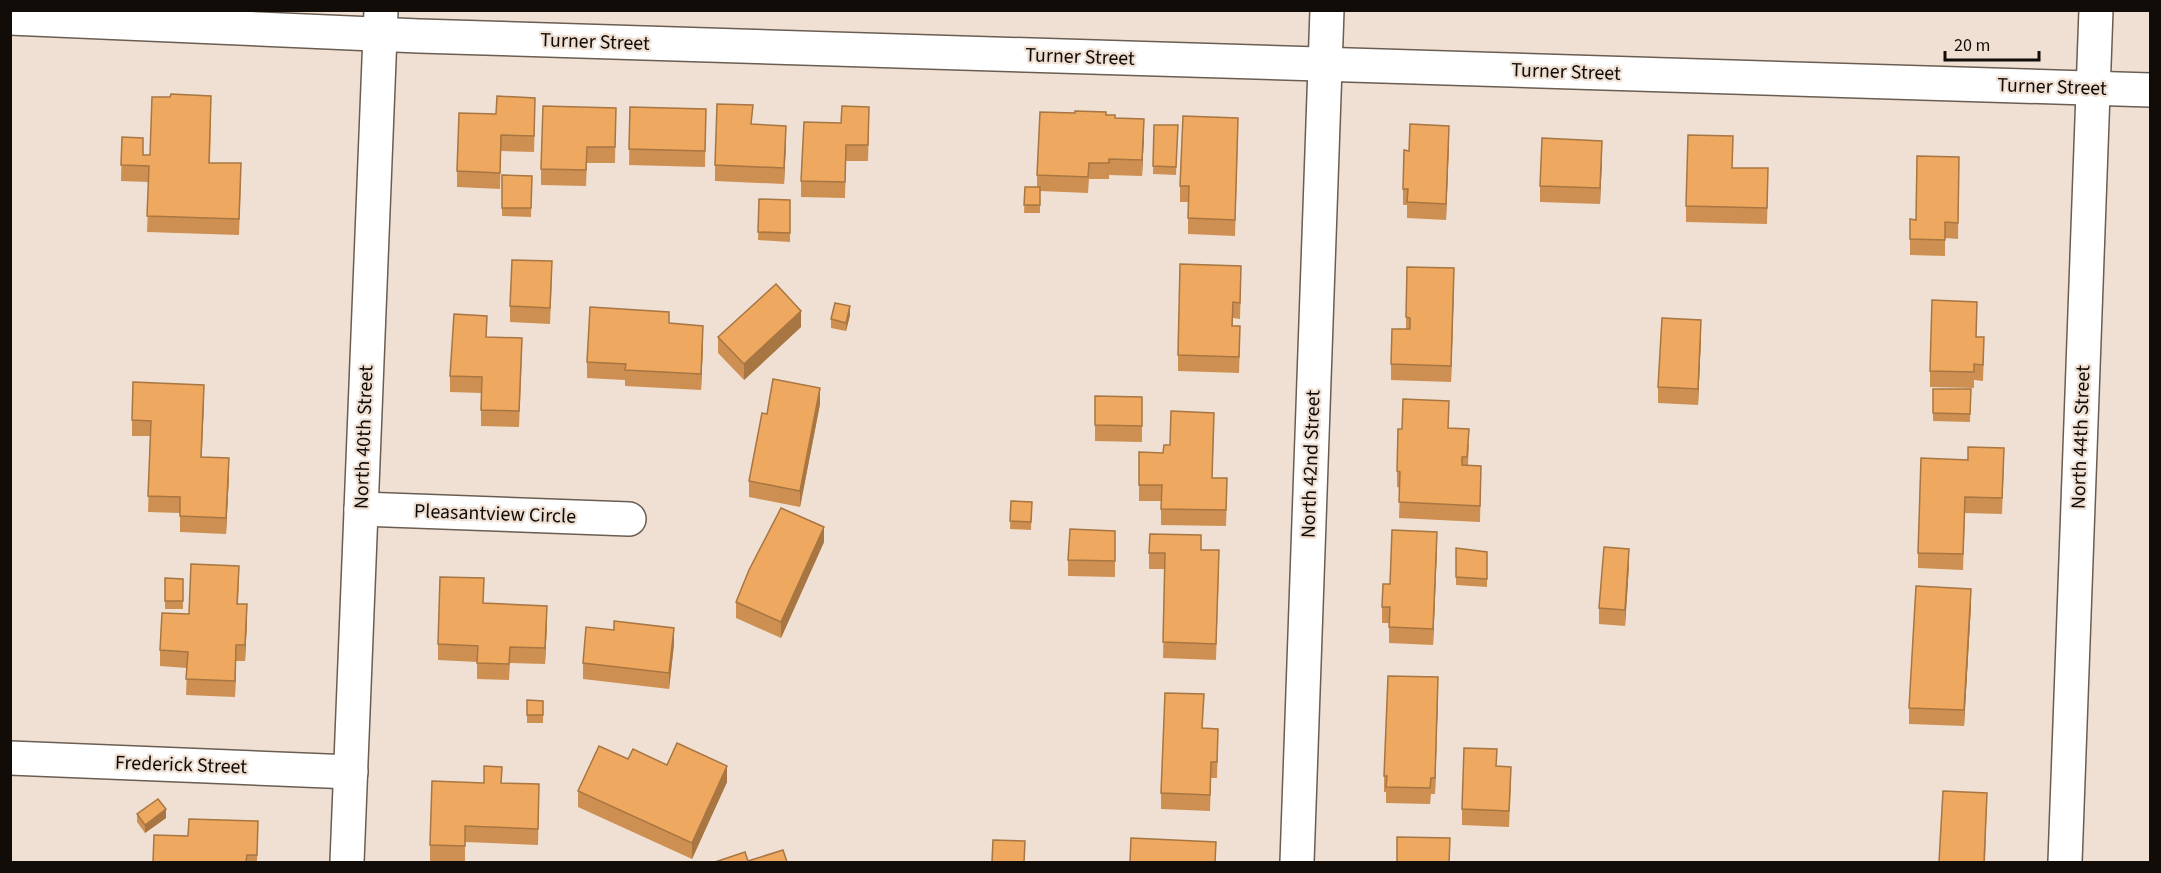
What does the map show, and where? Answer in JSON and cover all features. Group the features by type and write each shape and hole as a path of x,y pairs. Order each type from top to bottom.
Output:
{"street":[{"name":"North 42nd Street","path":"1297,862 1327,10"},
{"name":"North 44th Street","path":"2066,862 2096,10"},
{"name":"Turner Street","path":"10,18 380,22 1325,65 2151,90"},
{"name":"North 40th Street","path":"347,862 380,22"},
{"name":"Pleasantview Circle","path":"361,509 629,519"},
{"name":"Frederick Street","path":"10,758 351,772"}],"building":[{"path":"171,94 211,96 209,163 241,163 239,219 147,216 149,166 121,165 122,137 143,138 143,155 150,155 152,97 170,97"},
{"path":"497,96 535,98 534,136 501,135 500,173 457,171 459,113 496,114"},
{"path":"717,104 753,105 751,124 786,126 784,168 715,165"},
{"path":"543,106 616,108 615,147 587,147 586,170 541,169"},
{"path":"842,106 869,107 868,145 846,145 845,182 801,181 804,122 841,123"},
{"path":"630,107 706,109 705,151 629,149"},
{"path":"1075,111 1106,112 1106,115 1115,115 1115,118 1144,119 1142,160 1109,159 1109,163 1089,163 1088,177 1037,175 1040,112 1075,113"},
{"path":"1183,116 1238,118 1235,220 1188,218 1189,186 1180,186"},
{"path":"1410,124 1449,126 1446,204 1407,202 1408,189 1403,189 1404,150 1409,151"},
{"path":"1154,125 1178,125 1176,167 1153,166"},
{"path":"1688,135 1733,136 1732,168 1768,168 1767,208 1686,206"},
{"path":"1542,138 1602,141 1600,188 1540,186"},
{"path":"1917,156 1959,157 1958,223 1945,222 1945,240 1910,239 1910,219 1916,220"},
{"path":"502,175 532,176 531,208 502,208"},
{"path":"1025,187 1040,187 1040,205 1024,205"},
{"path":"759,199 790,200 790,233 758,232"},
{"path":"512,260 552,261 550,308 510,306"},
{"path":"1180,264 1241,266 1240,303 1233,302 1232,326 1240,326 1239,357 1178,355"},
{"path":"1407,267 1454,268 1451,366 1391,364 1392,329 1410,329 1410,318 1406,317"},
{"path":"776,284 801,311 744,364 718,337"},
{"path":"1932,300 1977,302 1976,337 1984,337 1983,365 1974,364 1974,372 1930,371"},
{"path":"835,303 850,306 846,323 831,319"},
{"path":"590,307 669,312 669,323 703,326 701,374 625,370 626,364 587,362"},
{"path":"454,314 487,316 486,337 522,338 519,411 481,410 482,377 450,376"},
{"path":"1662,318 1701,320 1698,389 1658,387"},
{"path":"773,379 820,388 800,491 749,481 762,413 767,414"},
{"path":"133,382 204,385 201,457 229,458 226,518 180,516 180,497 148,496 151,421 132,420"},
{"path":"1933,389 1971,389 1970,414 1933,413"},
{"path":"1095,396 1142,397 1142,426 1095,425"},
{"path":"1403,399 1449,401 1448,428 1469,429 1467,457 1462,457 1462,465 1481,466 1480,506 1399,502 1398,429 1402,429"},
{"path":"1171,411 1214,413 1212,478 1227,478 1226,510 1161,509 1162,485 1139,485 1139,452 1163,453 1164,445 1170,445"},
{"path":"1968,447 2004,448 2002,498 1965,497 1963,554 1918,553 1921,458 1968,460"},
{"path":"1011,501 1032,502 1031,522 1010,521"},
{"path":"781,508 824,527 781,622 736,602 749,570"},
{"path":"1070,529 1115,531 1115,561 1068,560"},
{"path":"1392,530 1437,532 1433,629 1389,627 1390,607 1382,607 1383,584 1390,584"},
{"path":"1150,534 1201,535 1201,550 1219,550 1216,644 1163,642 1165,553 1149,553"},
{"path":"1604,547 1629,549 1625,610 1599,608"},
{"path":"1456,548 1487,552 1487,579 1456,577"},
{"path":"191,564 239,566 237,604 247,604 245,645 236,645 235,681 186,679 188,652 160,650 162,613 189,614"},
{"path":"440,577 484,578 483,603 547,606 545,648 510,647 509,664 477,663 478,646 438,644"},
{"path":"165,578 183,579 183,601 165,601"},
{"path":"1916,586 1971,589 1964,710 1909,708"},
{"path":"614,621 674,628 669,673 583,663 586,627 614,630"},
{"path":"1388,676 1438,677 1435,778 1431,778 1430,788 1386,787 1387,776 1384,776"},
{"path":"1165,693 1204,694 1202,728 1218,729 1217,762 1211,762 1210,795 1161,793"},
{"path":"527,700 543,701 543,715 527,715"},
{"path":"677,743 727,766 692,843 578,791 599,746 628,759 633,749 667,765"},
{"path":"1464,748 1497,749 1496,766 1511,767 1509,811 1462,809"},
{"path":"484,766 502,767 501,783 539,784 538,829 465,826 465,846 430,845 432,781 484,783"},
{"path":"1943,791 1987,793 1984,862 1939,862"},
{"path":"158,799 166,809 145,825 137,814"},
{"path":"189,819 258,821 257,855 247,855 246,862 153,862 154,835 188,836"},
{"path":"1397,837 1450,838 1449,862 1397,862"},
{"path":"1131,838 1216,842 1215,862 1130,862"},
{"path":"993,840 1025,841 1024,862 992,862"},
{"path":"783,850 787,862 715,862 745,852 748,861"}]}
